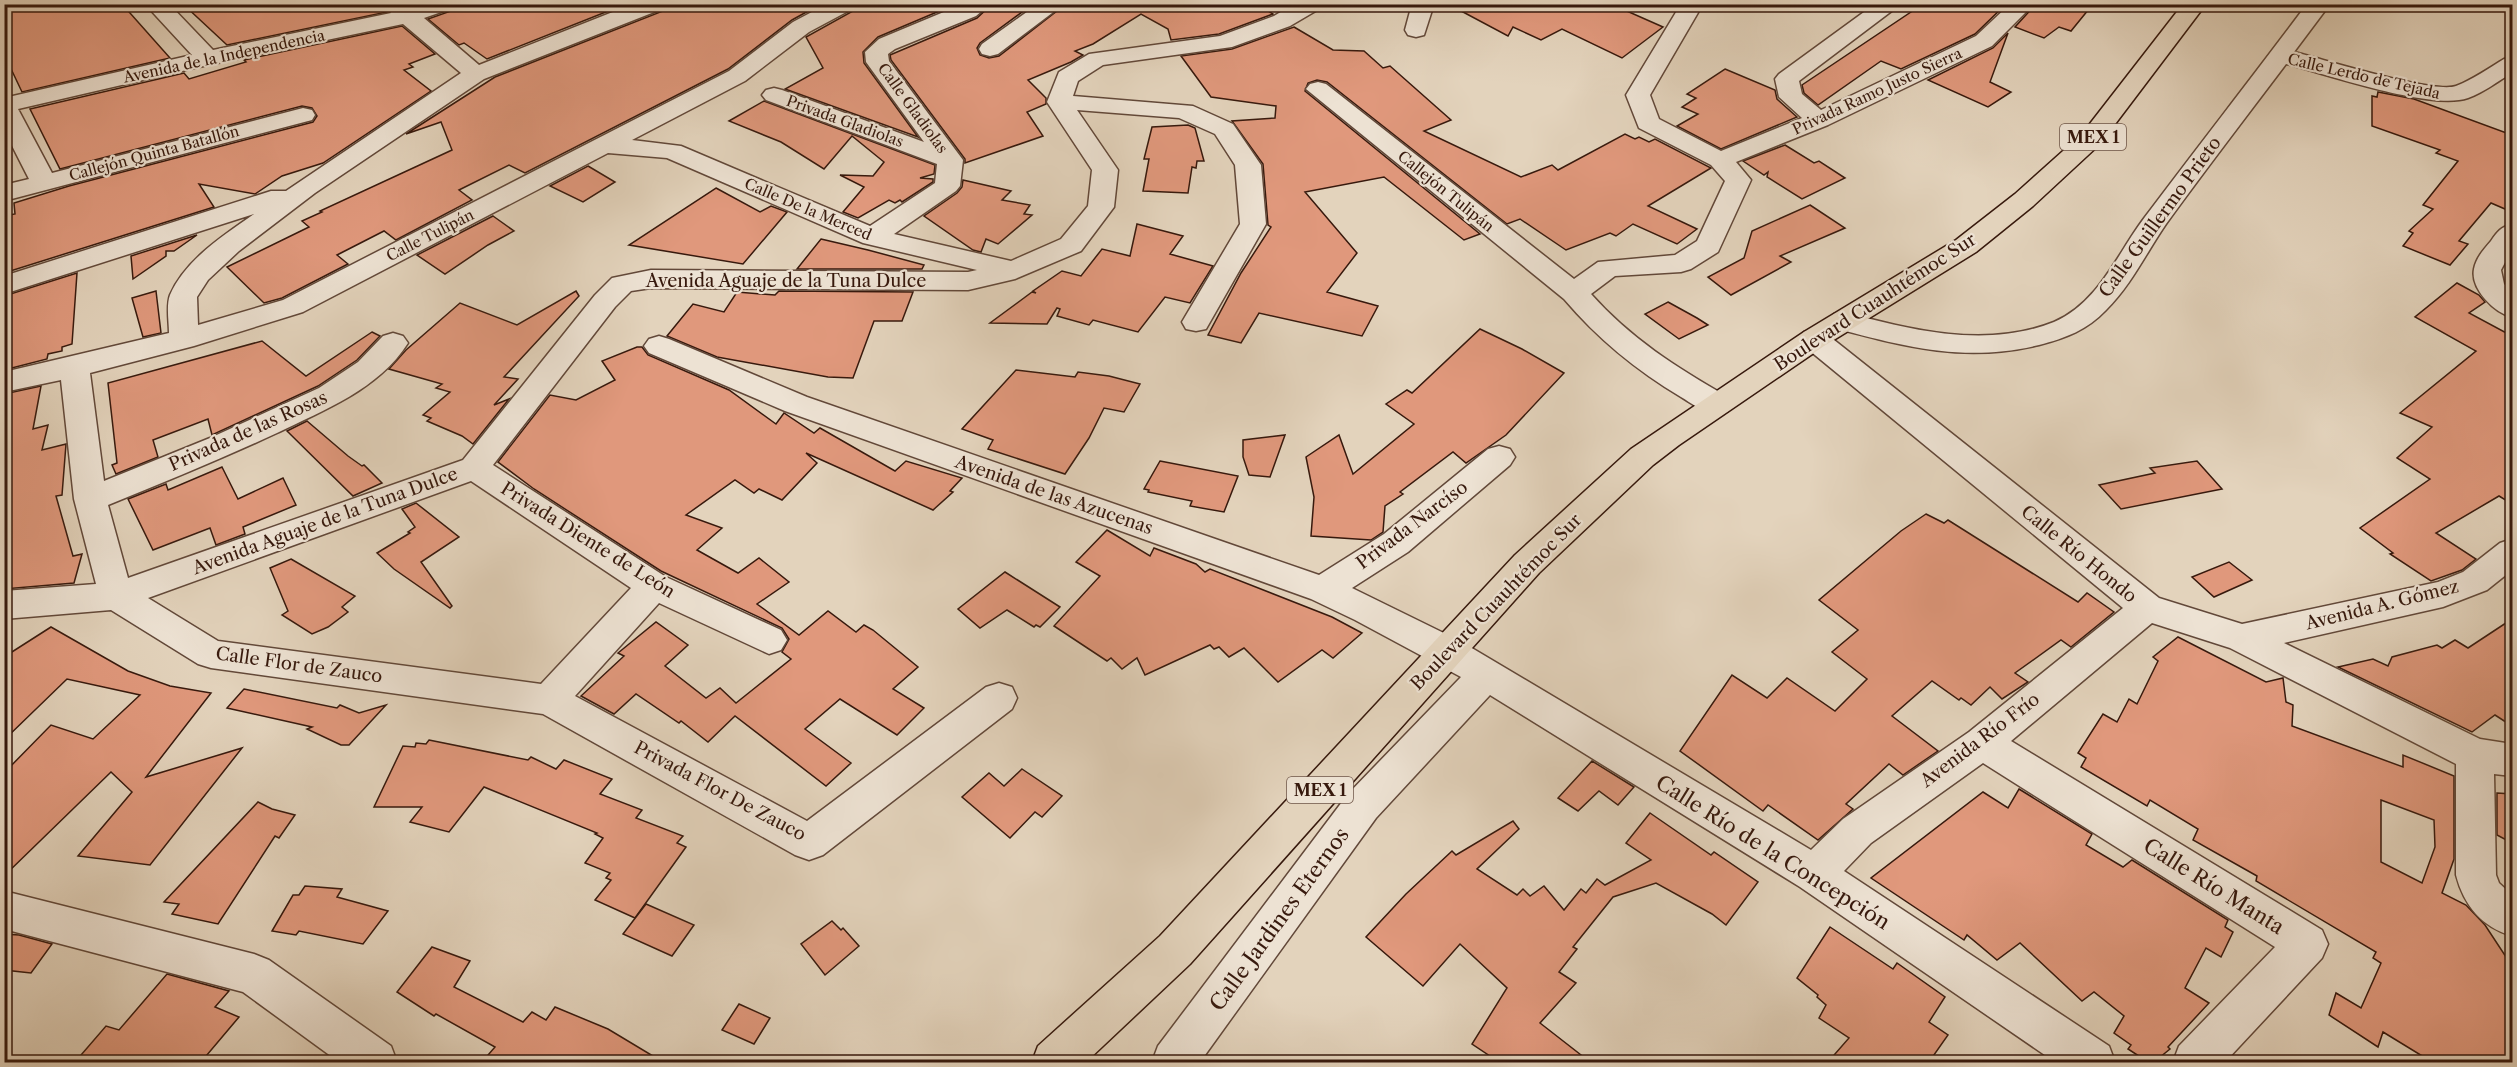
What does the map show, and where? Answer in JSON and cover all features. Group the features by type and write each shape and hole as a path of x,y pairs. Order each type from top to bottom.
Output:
{"main road":[{"name":"Boulevard Cuauhtémoc Sur","path":"1053,1062 1175,950 1527,564 1582,512 1642,457 1814,339 1966,246 2056,172 2091,139 2195,4"}],"street":[{"path":"156,4 208,58"},
{"name":"Avenida de la Independencia","path":"4,105 208,58 400,10 442,4"},
{"name":"Calle Tulipán","path":"4,382 74,368 184,339 292,306 737,76 801,27 844,4"},
{"name":"Calle Gladiolas","path":"872,237 947,186 950,160 878,62 876,52 887,44 968,11 979,4"},
{"path":"990,49 1053,4"},
{"path":"1196,322 1253,224 1248,165 1224,129 1184,111 1059,102 1067,76 1097,59 1224,42 1282,21 1311,4"},
{"path":"1416,30 1423,4"},
{"path":"1819,120 1791,97 1787,79 1890,4"},
{"name":"Privada Ramo Justo Sierra","path":"1720,160 1819,120 1984,41 2023,4"},
{"name":"Calle Guillermo Prieto","path":"1844,321 1913,340 1945,345 1979,346 2012,343 2070,325 2096,304 2138,252 2152,225 2278,55 2319,4"},
{"path":"184,339 183,297 198,274 229,245 306,188 476,74 646,6"},
{"path":"400,10 476,74"},
{"path":"1574,293 1608,268 1681,263 1708,246 1738,180 1720,160 1648,123 1638,94 1679,13"},
{"name":"Calle Lerdo de Tejada","path":"2278,55 2413,90 2444,95 2461,93 2512,64"},
{"name":"Callejón Tulipán","path":"1318,88 1574,293 1597,321 1620,343 1651,366 1717,404"},
{"name":"Privada Gladiolas","path":"774,95 950,160"},
{"name":"Avenida Aguaje de la Tuna Dulce","path":"4,606 116,596 474,468 605,301 622,284 651,279 968,281 1015,270 1071,245 1101,207 1106,170 1059,102"},
{"path":"4,105 44,182"},
{"name":"Callejón Quinta Batallón","path":"4,193 303,115"},
{"name":"Calle De la Merced","path":"605,145 672,151 872,237 1015,270"},
{"path":"4,285 306,188"},
{"path":"2512,232 2487,263 2486,272 2496,292 2512,308"},
{"name":"Calle Río Hondo","path":"1814,339 2147,608 2242,638 2475,755 2512,760"},
{"name":"Privada de las Rosas","path":"90,499 221,446 330,395 368,369 393,343"},
{"name":"Avenida de las Azucenas","path":"659,346 796,404 1323,590 1447,651"},
{"path":"74,368 90,499 116,596"},
{"name":"Privada Narcíso","path":"1323,590 1396,543 1499,457"},
{"name":"Privada Diente de León","path":"474,468 654,586 769,640"},
{"name":"Avenida A. Gómez","path":"2242,638 2443,594 2475,581 2512,552"},
{"path":"549,700 654,586"},
{"name":"Calle Flor de Zauco","path":"116,596 211,654 549,700"},
{"name":"Avenida Río Frío","path":"1814,874 1857,831 1982,743 2147,608"},
{"name":"Calle Río de la Concepción","path":"1447,651 1814,874 2093,1062"},
{"name":"Calle Jardines Eternos","path":"1174,1062 1362,806 1486,675"},
{"name":"Privada Flor De Zauco","path":"549,700 809,842 999,698"},
{"name":"Calle Río Manta","path":"1982,743 2307,944 2195,1062"},
{"path":"2475,755 2476,875 2479,891 2491,904 2512,917"},
{"path":"4,910 254,974 375,1062"}],"building":[{"path":"4,4 122,4 170,58 22,92 4,54"},
{"path":"183,4 382,4 387,12 227,45"},
{"path":"455,4 626,4 487,59 464,43 459,45 428,19 451,11"},
{"path":"667,4 821,4 792,20 728,69 525,173 509,165 459,190 472,200 396,240 384,231 337,255 348,264 282,298 264,303 227,267 309,227 302,221 322,212 320,211 452,150 441,122 406,134 495,77 663,11"},
{"path":"857,4 956,4 878,37 863,52 864,63 918,137 785,89 823,68 806,37 853,11"},
{"path":"992,4 1033,4 980,43 977,48 980,55 989,58 999,56 1066,4 1257,4 1273,14 1219,34 1171,40 1168,29 1141,14 1093,44 1075,51 1083,55 1028,80 1046,98 1046,104 1027,112 1043,136 965,163 965,159 891,60 890,55 977,18"},
{"path":"1448,4 1611,4 1663,27 1622,58 1562,29 1541,40 1513,27 1508,36"},
{"path":"1923,4 2006,4 1975,34 1901,69 1881,61 1818,105 1804,93 1802,85"},
{"path":"2036,4 2093,4 2071,31 2059,27 2044,38 2015,27"},
{"path":"402,26 435,54 409,64 413,67 404,70 431,91 323,163 282,176 255,194 199,184 214,207 4,273 4,216 15,214 14,203 69,186 313,122 317,116 312,108 302,106 60,169 30,109 184,73 189,79 246,62 244,60"},
{"path":"1294,27 1333,50 1364,51 1383,68 1390,66 1451,120 1424,131 1521,177 1552,165 1558,170 1625,134 1649,142 1655,139 1711,168 1648,206 1697,229 1677,244 1633,224 1616,236 1610,233 1566,250 1520,219 1507,224 1327,82 1317,80 1308,83 1305,91 1480,234 1464,240 1384,177 1305,192 1357,253 1327,292 1378,306 1362,336 1259,313 1241,343 1208,335 1241,273 1271,227 1268,225 1263,164 1232,121 1275,118 1276,106 1211,97 1181,56 1232,49"},
{"path":"2008,33 1990,82 2011,92 1988,107 1928,80 1993,48"},
{"path":"1725,69 1775,90 1777,99 1797,117 1721,149 1677,126 1698,114 1682,107 1696,98 1687,94"},
{"path":"2378,92 2414,99 2512,135 2512,212 2491,203 2459,241 2468,244 2450,265 2403,246 2413,233 2409,231 2433,209 2423,205 2458,161 2436,153 2440,150 2372,126 2372,96 2377,97"},
{"path":"764,101 935,165 934,174 920,178 933,179 933,182 902,202 900,200 895,203 889,200 858,218 843,212 864,187 840,175 873,176 884,162 852,136 824,169 781,142 729,121"},
{"path":"1188,125 1195,128 1204,161 1197,161 1196,168 1192,167 1188,193 1143,191 1149,159 1144,159 1152,127"},
{"path":"1785,145 1814,163 1819,161 1845,178 1802,199 1767,177 1768,172 1764,175 1743,161"},
{"path":"588,166 615,182 583,202 550,186"},
{"path":"963,180 1011,191 1002,200 1030,205 1024,214 1032,215 998,244 986,239 981,252 973,250 924,216 957,193 962,187"},
{"path":"716,188 760,212 771,206 787,212 743,264 629,245"},
{"path":"1810,205 1845,228 1780,256 1791,262 1731,295 1708,277 1744,258 1752,231"},
{"path":"493,216 514,231 488,245 445,274 417,255"},
{"path":"1137,224 1183,236 1170,254 1213,266 1190,303 1165,297 1138,332 1093,320 1089,325 1057,316 1060,309 1057,308 1047,324 990,323 1032,292 1036,293 1033,291 1062,271 1081,276 1102,249 1130,256"},
{"path":"197,235 174,251 166,251 166,256 133,279 131,256"},
{"path":"821,239 924,265 922,269 797,269"},
{"path":"77,273 72,344 62,347 62,351 48,354 47,359 4,370 4,296"},
{"path":"2457,283 2479,295 2485,302 2469,313 2512,336 2512,504 2499,496 2436,533 2476,559 2462,570 2431,581 2390,554 2393,553 2360,528 2430,479 2397,458 2432,427 2400,413 2476,351 2415,317"},
{"path":"156,291 161,333 143,337 132,298"},
{"path":"576,291 579,296 504,377 518,379 494,405 509,399 473,444 462,436 427,421 431,418 423,415 450,392 436,388 442,384 389,369 406,350 460,303 517,325"},
{"path":"779,291 913,292 902,321 874,321 853,378 828,377 717,357 667,336 693,304 724,312 737,292 775,295"},
{"path":"1668,302 1708,325 1679,339 1645,314"},
{"path":"1480,329 1564,373 1506,435 1466,463 1453,452 1400,492 1403,494 1385,506 1383,532 1371,540 1311,536 1314,497 1306,457 1339,435 1353,474 1414,424 1386,404 1407,390 1412,393"},
{"path":"372,332 380,336 357,360 318,386 212,435 208,419 153,440 158,457 116,474 112,465 117,463 108,383 262,341 306,376"},
{"path":"642,347 648,355 729,390 776,424 784,413 814,433 820,428 895,471 906,461 962,478 950,491 953,492 933,510 806,453 817,463 782,500 759,489 754,493 735,480 686,515 722,528 697,550 738,573 759,558 789,582 757,604 799,635 828,611 856,632 864,625 873,630 918,667 893,689 924,708 897,735 840,699 805,729 851,763 826,786 735,716 708,742 681,721 679,723 636,694 614,714 581,696 624,656 618,653 656,622 688,645 665,666 706,698 720,688 736,703 791,659 782,652 789,639 782,628 661,571 534,489 498,462 550,395 576,400 615,380 602,361"},
{"path":"1016,370 1075,377 1078,372 1109,376 1140,384 1124,412 1104,408 1089,438 1065,474 988,449 993,440 962,429"},
{"path":"41,386 33,429 48,425 42,450 66,444 62,495 56,496 73,556 82,554 74,583 4,589 4,394"},
{"path":"307,421 348,456 362,466 364,465 382,483 353,496 287,431"},
{"path":"1285,435 1270,477 1249,475 1243,457 1243,440"},
{"path":"1160,461 1238,476 1224,512 1190,506 1192,501 1148,492 1149,490 1144,489"},
{"path":"2197,461 2222,489 2121,509 2099,485 2155,473 2150,468"},
{"path":"222,467 238,499 283,478 296,505 243,527 245,534 216,545 210,528 153,550 128,499 166,484 168,490"},
{"path":"416,503 459,537 421,562 452,606 450,608 394,569 377,553 410,533 408,532 415,527 402,509"},
{"path":"1926,514 1944,523 1948,520 2078,602 2087,593 2114,612 2071,647 2061,640 2015,673 2028,682 2002,699 1990,687 1971,705 1961,698 1959,700 1932,681 1892,716 1938,751 1903,775 1889,764 1846,804 1853,809 1818,840 1768,805 1763,811 1680,751 1732,675 1767,698 1787,678 1835,711 1867,679 1832,652 1858,630 1819,600 1901,531"},
{"path":"1107,530 1150,556 1154,548 1196,564 1205,572 1210,569 1332,617 1362,633 1333,658 1322,650 1278,682 1244,648 1229,657 1219,647 1214,649 1210,645 1145,675 1137,658 1122,669 1111,658 1107,661 1054,626 1100,576 1076,562"},
{"path":"291,559 355,596 342,607 348,612 328,627 312,634 282,615 288,611 270,568"},
{"path":"2229,562 2252,580 2214,597 2192,577"},
{"path":"1005,572 1060,607 1040,627 1036,625 1034,627 1007,610 980,628 958,609"},
{"path":"2512,619 2512,726 2495,715 2472,732 2338,667 2373,659 2388,666 2392,657 2437,645 2442,648 2455,640 2468,648"},
{"path":"51,627 128,671 170,686 211,693 146,777 242,748 150,865 78,856 132,792 111,772 4,876 4,773 51,725 93,739 140,695 67,679 4,740 4,657"},
{"path":"2178,637 2266,682 2283,678 2286,702 2293,705 2292,726 2403,767 2403,755 2454,776 2454,859 2442,893 2466,905 2485,925 2512,966 2512,1062 2432,1062 2383,1032 2378,1047 2329,1015 2336,993 2361,1008 2381,963 2373,958 2376,952 2256,881 2257,876 2193,840 2198,829 2150,800 2147,806 2081,767 2086,758 2078,753 2103,714 2117,722 2129,699 2137,704 2158,661 2153,657","holes":["2381,800 2434,820 2435,847 2422,883 2381,862"]},
{"path":"244,689 337,708 340,705 359,713 386,705 349,745 341,745 307,729 312,727 227,708"},
{"path":"429,740 528,760 531,757 556,769 564,760 612,779 600,794 642,810 636,818 683,836 677,843 686,847 635,918 595,900 611,880 606,878 610,873 585,863 603,838 595,834 597,833 484,787 449,832 410,822 422,807 374,807 403,746 415,747 416,743 426,744"},
{"path":"1592,761 1634,787 1618,805 1599,791 1578,811 1558,798"},
{"path":"1022,769 1062,796 1042,817 1035,812 1010,838 962,797 989,773 1004,786"},
{"path":"2019,789 2092,834 2086,845 2123,867 2132,860 2228,920 2225,927 2233,932 2221,957 2206,948 2185,988 2209,1003 2168,1047 2170,1049 2154,1062 2148,1062 2128,1049 2131,1045 2114,1033 2124,1016 2094,992 2082,1001 2020,943 1997,960 1967,935 1964,940 1871,878 1983,792 2008,808"},
{"path":"2497,793 2512,794 2512,843 2497,835"},
{"path":"258,802 272,809 295,815 279,838 275,836 218,924 172,914 179,904 164,902"},
{"path":"1650,813 1711,855 1714,852 1758,882 1726,925 1712,914 1656,883 1613,897 1573,947 1577,949 1559,972 1576,983 1540,1023 1590,1062 1499,1062 1472,1044 1507,988 1460,944 1423,986 1366,937 1406,894 1452,851 1456,855 1513,821 1519,829 1477,869 1517,895 1523,889 1530,896 1544,886 1564,910 1581,889 1586,893 1597,879 1605,885 1651,860 1626,843"},
{"path":"305,886 342,889 337,897 388,911 363,944 299,931 296,935 272,931 293,895 299,895"},
{"path":"646,904 694,925 672,956 623,934"},
{"path":"832,921 841,930 843,928 859,946 825,975 801,944"},
{"path":"1830,927 1893,969 1897,963 1945,997 1929,1022 1948,1035 1929,1062 1828,1062 1849,1038 1819,1018 1826,1005 1817,997 1818,995 1797,978"},
{"path":"4,934 19,935 52,944 31,973 4,970"},
{"path":"432,947 470,961 454,987 523,1022 532,1012 546,1020 555,1007 608,1029 663,1062 482,1062 495,1047 436,1014 434,1016 397,992"},
{"path":"167,974 229,991 215,1007 239,1017 201,1062 75,1062 106,1026 119,1030"},
{"path":"739,1004 770,1018 754,1044 722,1030"}]}
